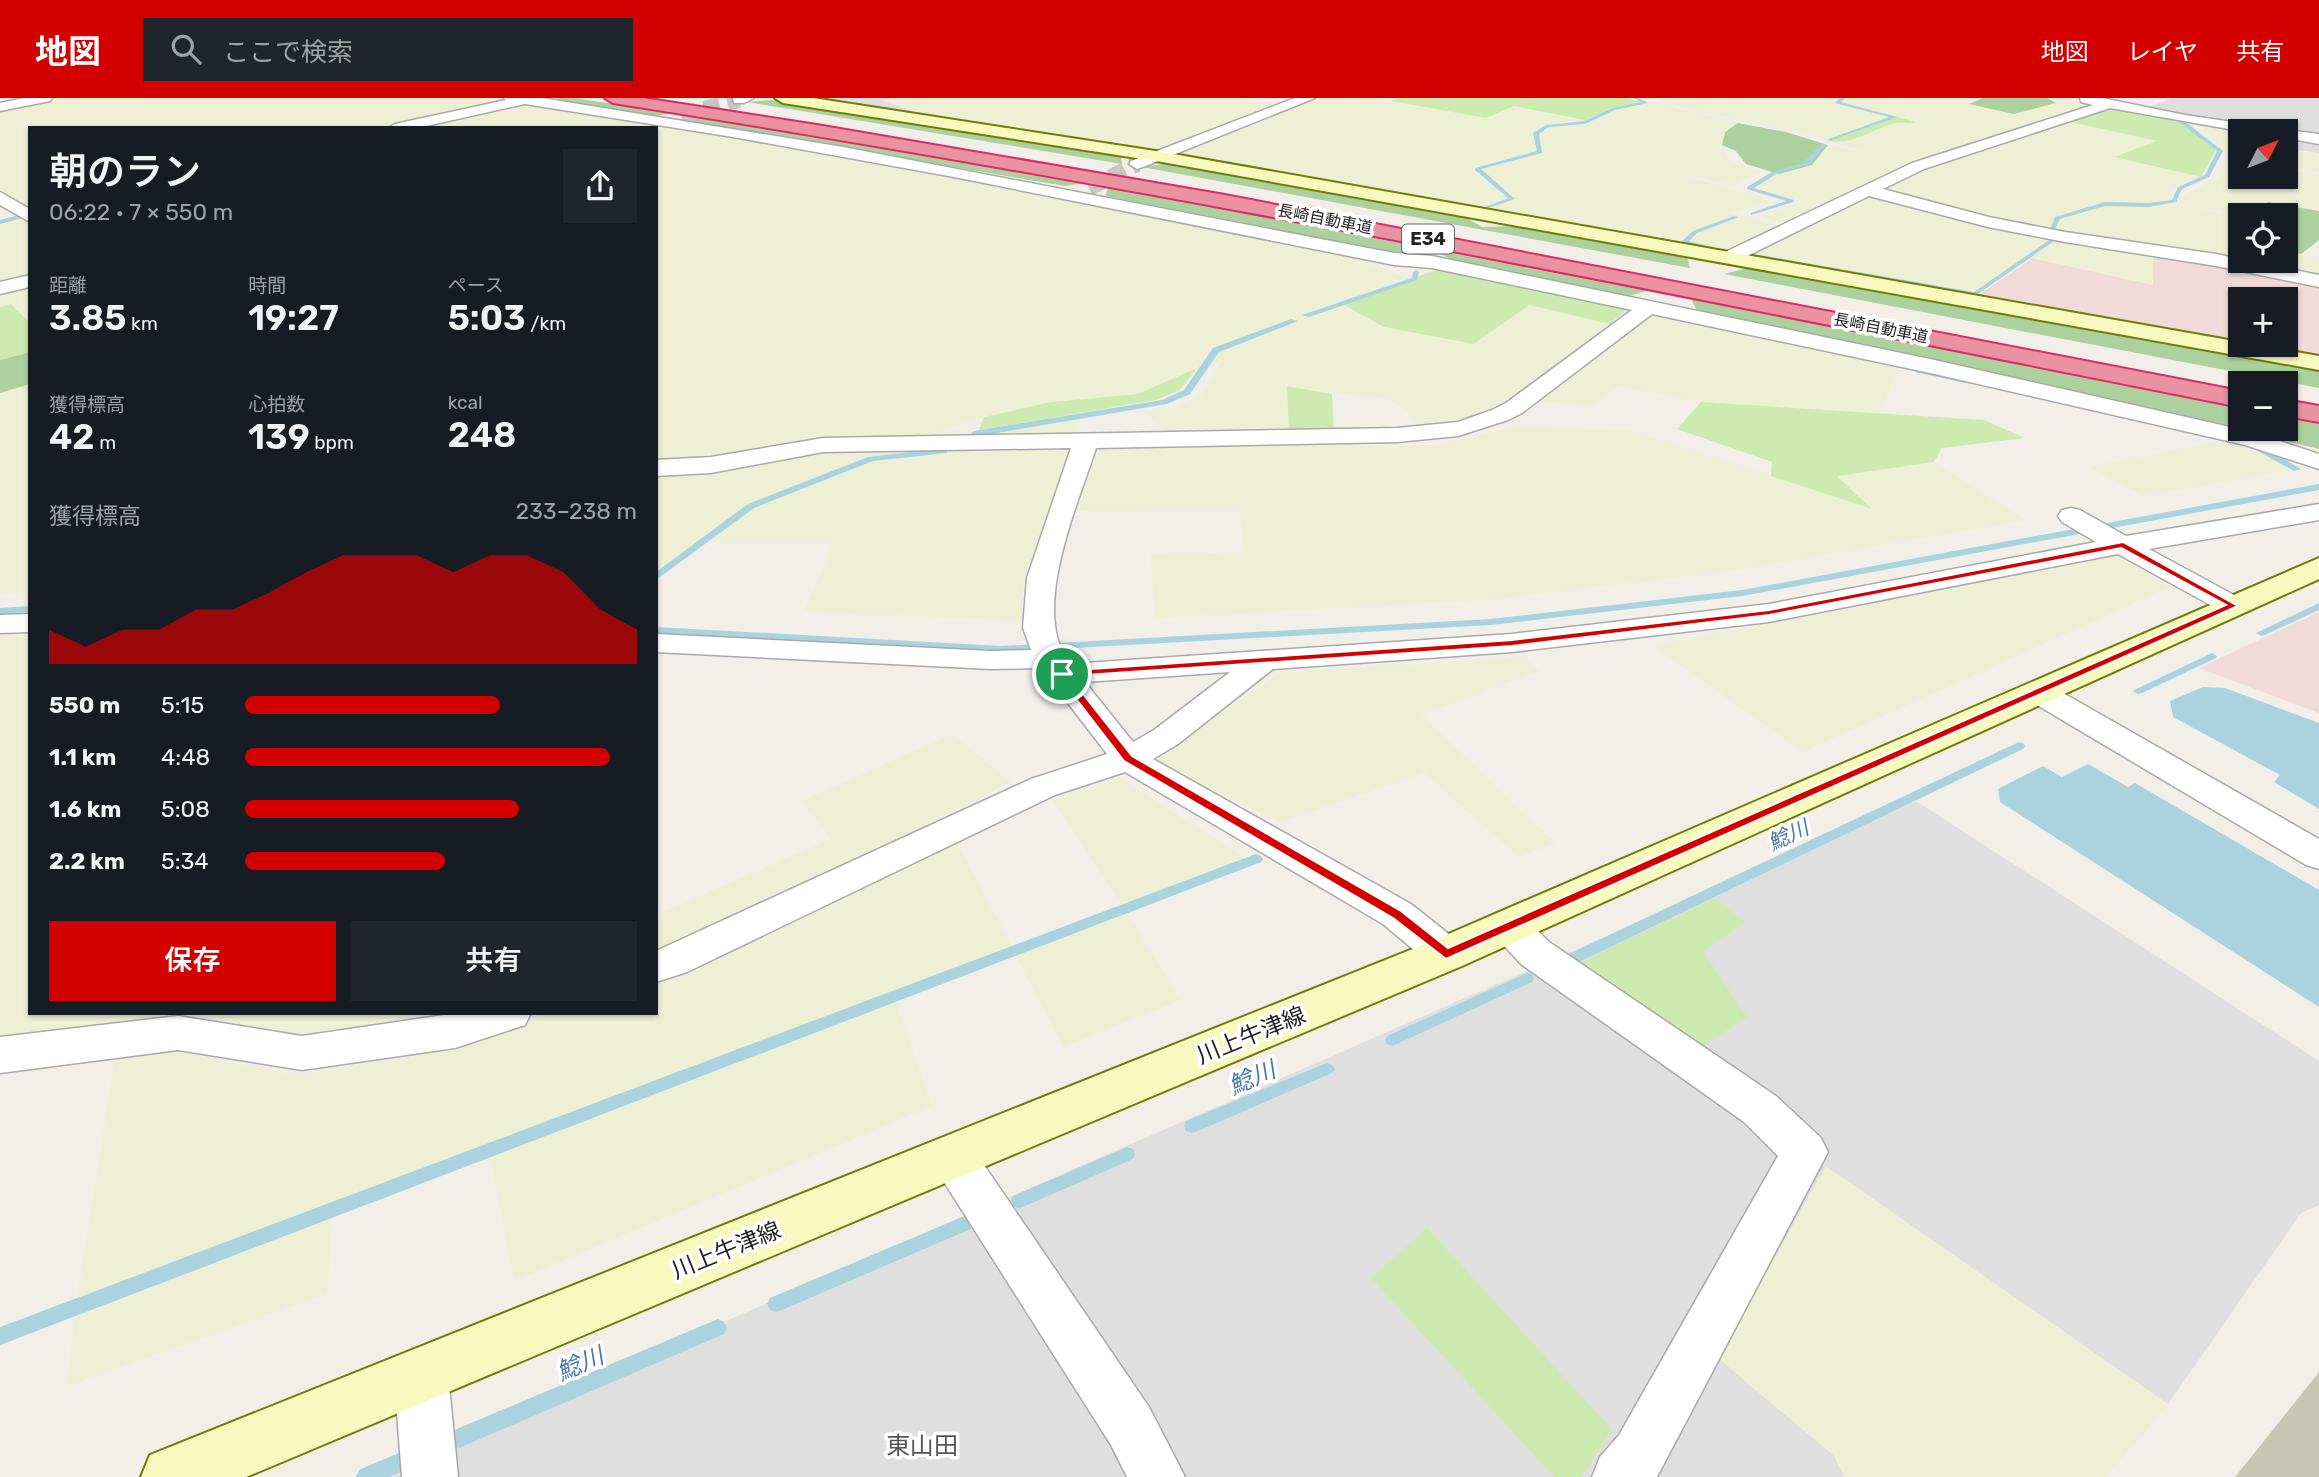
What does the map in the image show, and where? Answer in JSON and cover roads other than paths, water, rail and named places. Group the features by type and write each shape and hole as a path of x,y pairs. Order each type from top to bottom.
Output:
{"highway":[{"name":"長崎自動車道","path":"613,98 944,150 1292,212 2228,397"},
{"name":"長崎自動車道","path":"679,106 813,118 1233,190 2228,379"},
{"path":"2298,392 2319,396"},
{"path":"2298,410 2319,414"}],"street":[{"path":"0,107 45,98"},
{"path":"783,98 1162,157 2319,363"},
{"path":"1138,164 1162,157 1308,98"},
{"path":"2083,98 2228,125"},
{"path":"404,126 524,99 1083,191 1394,259 1432,262 1930,366 2252,439 2319,462"},
{"path":"2152,112 2176,103"},
{"path":"1728,258 1918,166 2109,104"},
{"path":"640,126 663,120 679,106"},
{"path":"2298,136 2319,139"},
{"path":"1865,190 1988,222 2065,237 2216,260 2319,281"},
{"path":"0,197 28,214"},
{"path":"0,288 28,281"},
{"path":"658,468 711,465 823,445 1397,435 1471,428 1493,421 1514,408 1649,307"},
{"path":"1086,440 1041,578 1050,654 1128,759 1397,914 1446,954"},
{"path":"658,643 991,660 1050,654 1265,660 1512,643 1769,612 2123,545 2319,512"},
{"path":"2071,516 2233,606"},
{"name":"川上牛津線","path":"172,1477 1446,954 2319,567"},
{"path":"0,624 28,622"},
{"path":"658,966 1044,787 1128,759 1166,737 1265,660"},
{"path":"2038,692 2319,856"},
{"path":"1509,926 1535,953 1760,1109 1805,1152 1639,1455 1620,1477"},
{"path":"0,1055 178,1033 303,1053 455,1031 504,1015"},
{"path":"953,1157 1130,1426 1157,1477"},
{"path":"421,1375 430,1477"}],"water":[{"path":"2203,687 2225,688 2319,723 2319,809 2274,782 2280,775 2173,717 2170,701"},
{"path":"2088,764 2128,787 2135,783 2319,890 2319,1007 2000,802 1998,789 2043,766 2062,777"}],"waterway":[{"path":"1485,209 1512,199 1477,169 1540,152 1536,133 1548,126 1585,122 1614,109 1646,103 1635,98"},
{"path":"1831,140 1894,117 1837,102 1844,98"},
{"path":"2051,231 2057,218 2105,204 2149,205 2174,201 2180,188 2207,176 2220,151 2181,121"},
{"path":"1753,214 1792,201 1749,188 1776,172 1805,164 1824,145"},
{"path":"0,222 28,215"},
{"path":"1712,249 1684,242 1695,232 1736,217"},
{"path":"1754,256 1975,294 2055,238"},
{"path":"1306,315 1415,279 1416,272"},
{"path":"974,434 1164,402 1187,392 1216,350 1294,321"},
{"path":"1920,371 1965,381"},
{"path":"2259,448 2297,469"},
{"path":"658,576 751,506 871,459 944,451"},
{"path":"658,630 1001,649 1491,622 1742,593 2319,487"},
{"name":"鯰川","path":"2261,633 2319,606"},
{"path":"0,611 28,609"},
{"name":"鯰川","path":"2138,691 2212,656"},
{"name":"鯰川","path":"1574,958 2019,746"},
{"path":"0,1336 1256,859"},
{"name":"鯰川","path":"1392,1040 1527,978"},
{"name":"鯰川","path":"1192,1126 1327,1069"},
{"name":"鯰川","path":"1019,1201 1127,1154"},
{"name":"鯰川","path":"776,1304 974,1220"},
{"name":"鯰川","path":"459,1438 718,1328"},
{"name":"鯰川","path":"366,1477 401,1462"}],"tunnel":[{"path":"681,115 739,100"},
{"path":"1089,188 1137,164"}],"district":[{"name":"東山田","path":"922,1446"}]}
